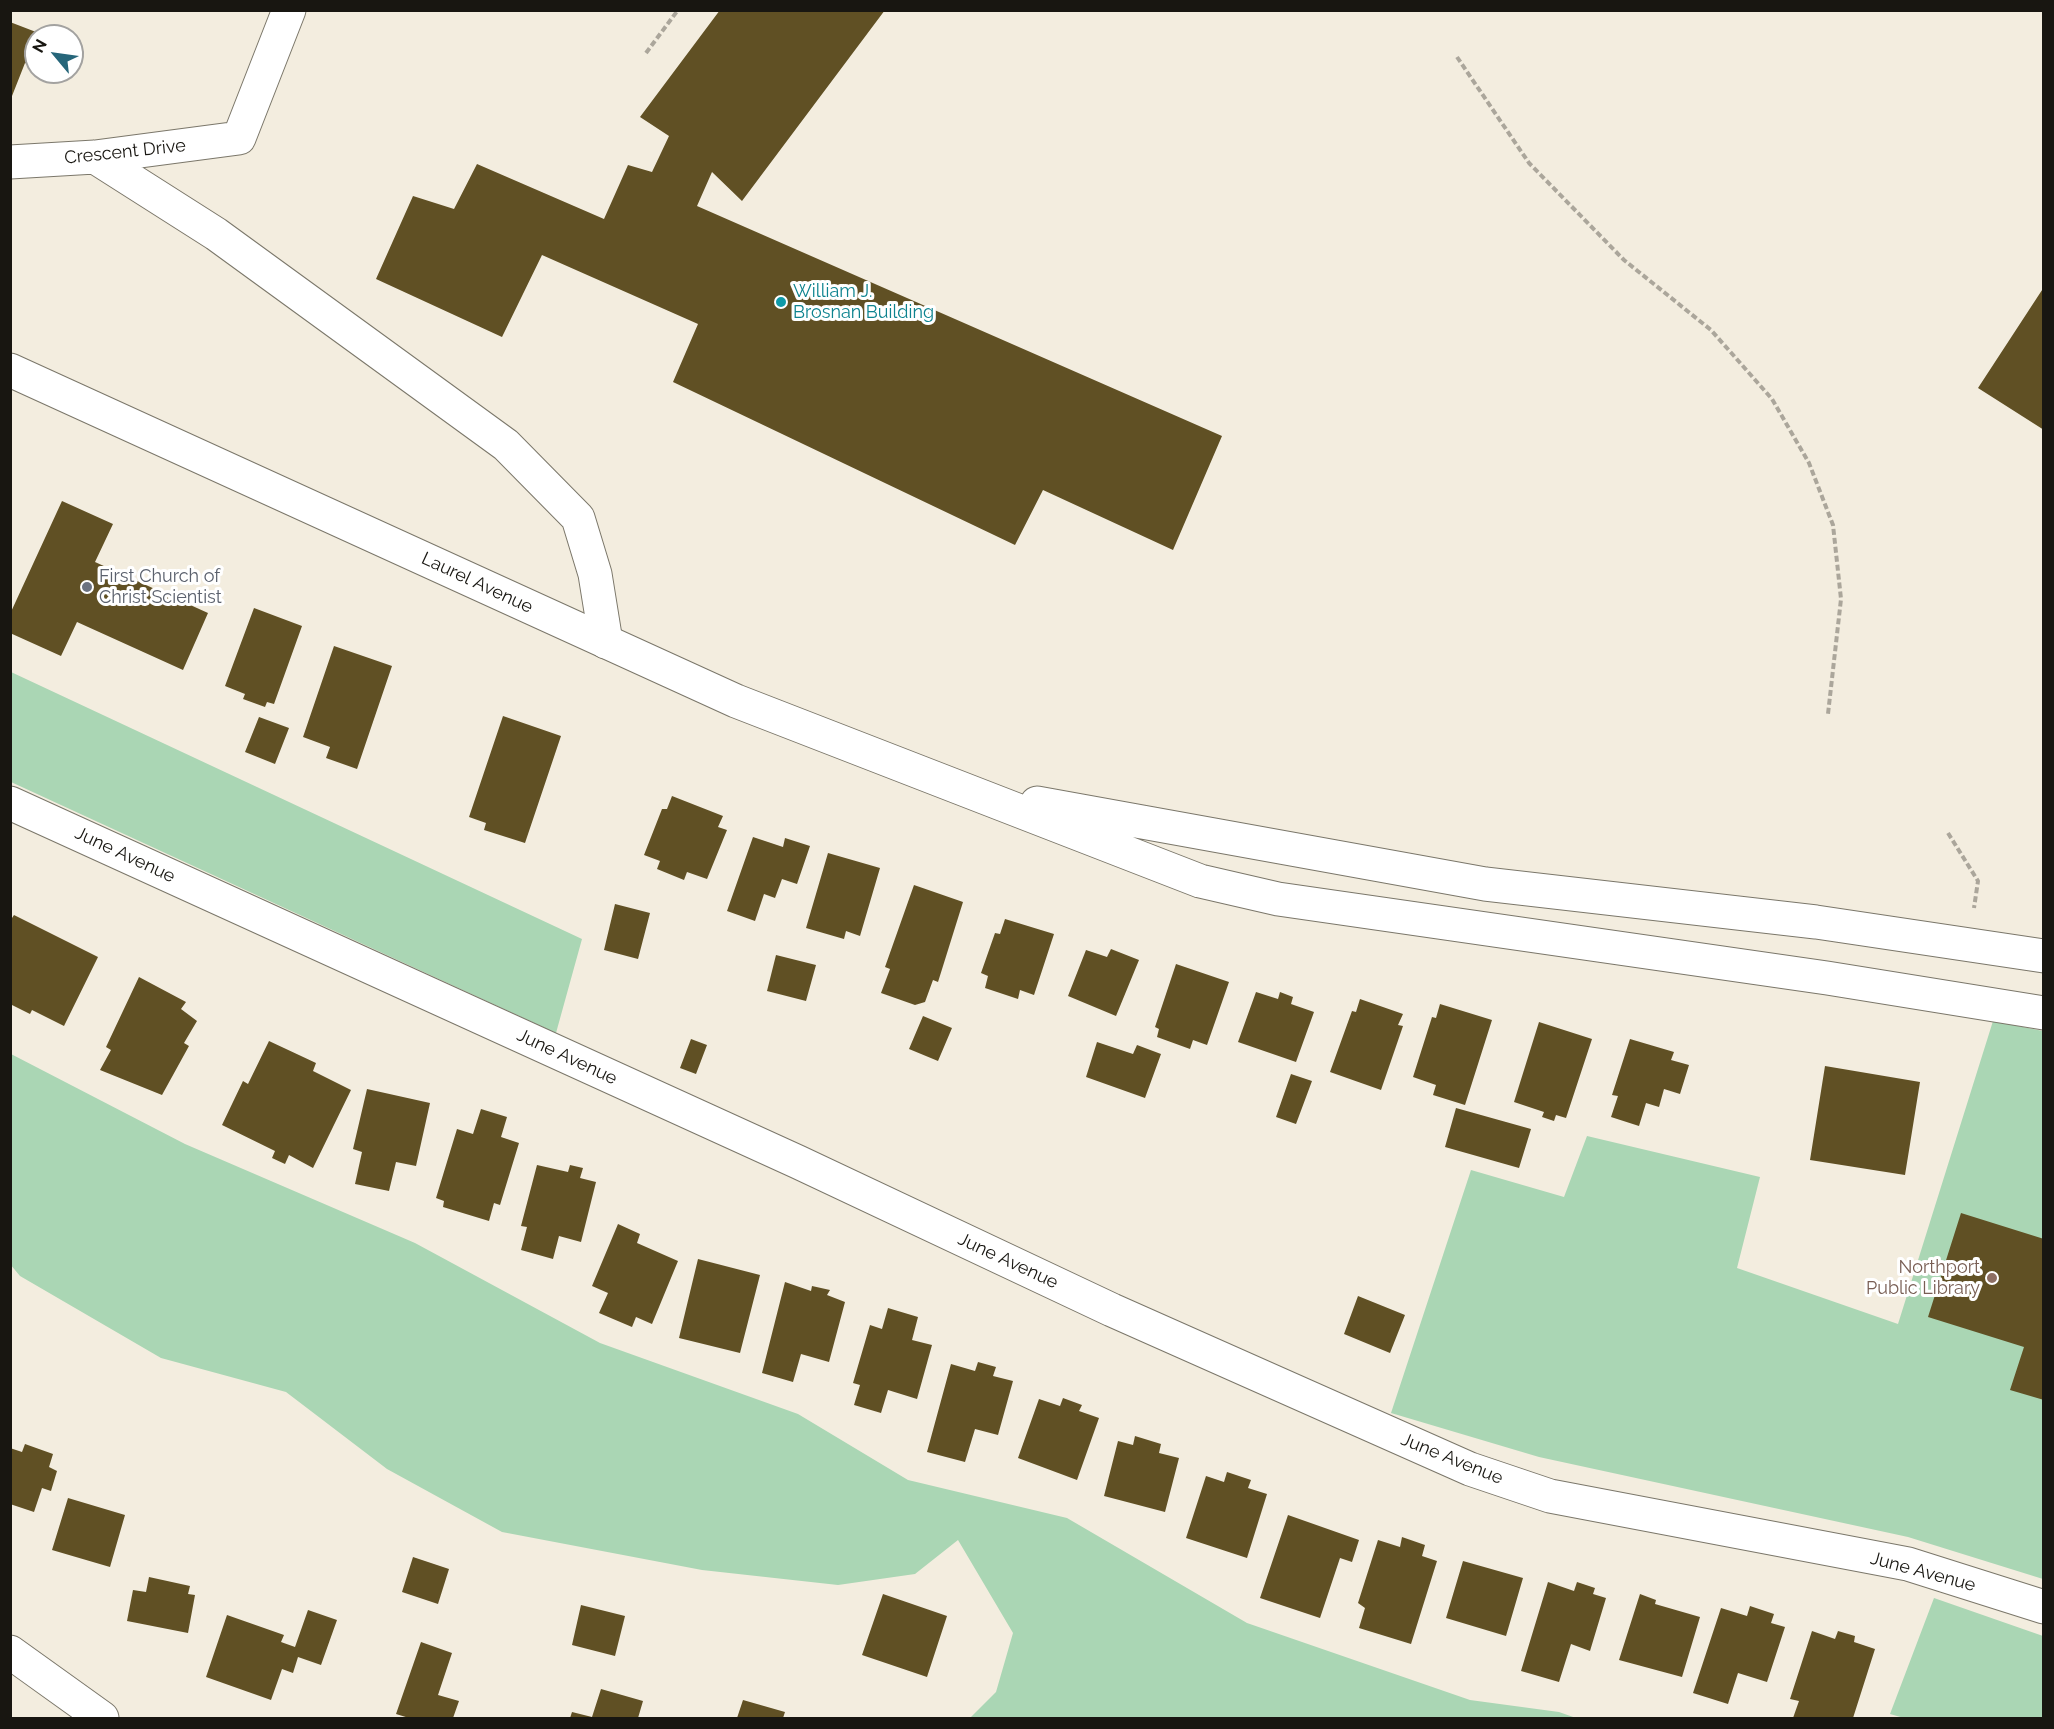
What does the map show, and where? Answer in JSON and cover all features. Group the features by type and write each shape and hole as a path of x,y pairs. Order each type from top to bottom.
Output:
{"main road":[{"name":"Crescent Drive","path":"10,162 95,157 239,138 290,10"},
{"path":"95,157 216,234 506,445 578,518 595,574 606,642"},
{"name":"Laurel Avenue","path":"10,370 736,701 949,786"},
{"path":"949,786 1134,823 1485,885 1816,922 2043,956"},
{"path":"949,786 1200,881 1278,899 1827,978 2043,1012"},
{"name":"June Avenue","path":"10,803 798,1162 1112,1310 1470,1469 1550,1496 1908,1564 2043,1607"},
{"path":"10,1652 102,1719"}],"path":[{"path":"646,53 678,10"},
{"path":"1457,57 1529,163 1624,260 1711,330 1772,399 1809,463 1833,525 1841,599 1828,714"},
{"path":"1948,833 1978,881 1972,918"}],"green space":[{"path":"11,672 582,939 556,1033 11,782"},
{"path":"1993,1021 2043,1031 2043,1579 1908,1537 1539,1457 1391,1413 1471,1170 1564,1197 1587,1136 1760,1177 1737,1268 1898,1324"},
{"path":"11,1054 185,1144 415,1243 600,1343 798,1414 908,1480 1067,1518 1247,1623 1470,1700 1559,1712 1576,1718 970,1718 996,1692 1013,1633 958,1540 915,1574 838,1585 702,1570 502,1532 387,1469 286,1392 161,1358 20,1276 10,1264"},
{"path":"1934,1598 2043,1636 2043,1718 1904,1718 1890,1714"}],"building":[{"name":"William J. Brosnan Building","path":"720,10 885,10 742,201 712,172 697,206 1222,436 1173,550 1043,490 1015,545 673,382 698,324 542,255 502,337 376,279 413,196 454,209 477,164 604,219 628,165 652,172 669,136 640,117"},
{"path":"10,22 24,27 24,66 12,96"},
{"path":"2044,287 2044,430 1978,388"},
{"name":"First Church of Christ Scientist","path":"62,501 113,524 95,562 208,613 183,670 77,622 61,656 10,633 10,614"},
{"path":"254,608 302,626 274,704 267,702 265,707 243,699 245,694 225,686"},
{"path":"334,646 392,666 357,769 326,758 330,747 303,737"},
{"path":"503,716 561,736 525,843 484,830 486,823 469,817"},
{"path":"259,717 289,728 275,764 245,752"},
{"path":"672,796 723,816 718,827 727,830 707,879 687,872 684,880 657,869 660,861 644,855 662,809 667,809"},
{"path":"753,837 783,847 785,838 810,846 797,884 782,879 775,898 764,894 755,921 727,911"},
{"path":"828,853 880,868 860,936 846,931 844,939 806,928"},
{"path":"914,885 963,902 938,982 933,980 925,1002 915,1005 881,993 890,969 885,967"},
{"path":"615,904 650,913 638,959 604,950"},
{"path":"14,915 98,957 64,1026 32,1010 30,1014 10,1004 10,921"},
{"path":"1005,919 1054,934 1034,995 1020,990 1018,999 985,988 988,976 981,973 995,933 1000,934"},
{"path":"1111,949 1139,960 1116,1016 1068,996 1086,950 1107,957"},
{"path":"776,955 816,965 806,1001 767,991"},
{"path":"1176,964 1229,982 1207,1045 1193,1040 1190,1049 1157,1037 1159,1029 1155,1027"},
{"path":"139,977 186,1002 181,1009 197,1021 184,1043 189,1046 162,1095 100,1070 111,1050 106,1047"},
{"path":"1256,992 1278,999 1280,992 1293,997 1291,1004 1314,1012 1296,1062 1238,1042"},
{"path":"1360,999 1403,1014 1398,1025 1403,1026 1381,1090 1330,1072 1352,1011 1356,1012"},
{"path":"1440,1004 1492,1020 1465,1105 1433,1095 1436,1085 1413,1077 1432,1017 1436,1018"},
{"path":"923,1016 952,1028 938,1061 909,1049"},
{"path":"1539,1022 1592,1039 1566,1118 1556,1115 1554,1121 1542,1117 1544,1112 1514,1102"},
{"path":"691,1039 707,1045 696,1074 680,1068"},
{"path":"1630,1039 1674,1052 1671,1060 1689,1065 1680,1094 1664,1089 1659,1107 1646,1103 1639,1126 1611,1117 1618,1096 1612,1095"},
{"path":"269,1041 316,1063 313,1071 351,1090 313,1168 289,1155 285,1164 272,1158 275,1151 222,1125 243,1081 248,1084"},
{"path":"1097,1042 1133,1054 1137,1045 1161,1054 1145,1098 1086,1077"},
{"path":"1825,1066 1920,1082 1905,1175 1810,1160"},
{"path":"1291,1074 1312,1081 1296,1124 1276,1117"},
{"path":"367,1089 430,1103 416,1166 396,1162 389,1191 355,1184 362,1152 353,1149"},
{"path":"1456,1108 1531,1129 1519,1168 1445,1147"},
{"path":"481,1109 507,1117 501,1137 519,1143 500,1205 494,1203 489,1221 443,1207 444,1201 436,1198 457,1129 473,1134"},
{"path":"537,1165 568,1172 570,1165 583,1168 580,1178 596,1182 581,1242 559,1236 553,1259 521,1250 527,1227 521,1226"},
{"name":"Northport Public Library","path":"1961,1213 2044,1239 2044,1400 2010,1390 2024,1347 1928,1317"},
{"path":"618,1224 640,1234 637,1243 678,1261 652,1324 636,1317 632,1327 599,1313 608,1293 592,1286"},
{"path":"698,1259 760,1275 740,1353 679,1338"},
{"path":"785,1282 811,1291 812,1286 830,1290 827,1295 845,1302 829,1362 801,1354 793,1382 762,1373"},
{"path":"1358,1296 1405,1315 1390,1353 1344,1334"},
{"path":"888,1308 918,1317 912,1340 932,1345 917,1399 888,1390 881,1413 854,1405 860,1385 853,1383 870,1325 882,1329"},
{"path":"978,1362 996,1367 993,1376 1013,1381 998,1435 975,1429 965,1462 927,1452 951,1364 975,1371"},
{"path":"1063,1398 1082,1405 1079,1411 1099,1418 1077,1480 1018,1458 1039,1399 1060,1406"},
{"path":"1135,1436 1161,1444 1159,1453 1179,1458 1165,1512 1104,1496 1118,1441 1133,1445"},
{"path":"25,1444 53,1454 49,1467 57,1471 51,1491 42,1488 34,1512 10,1504 10,1448 22,1452"},
{"path":"1227,1472 1251,1480 1248,1488 1267,1494 1247,1558 1186,1538 1206,1476 1224,1482"},
{"path":"68,1498 125,1515 110,1567 52,1550"},
{"path":"1288,1515 1359,1540 1352,1562 1340,1558 1320,1618 1260,1598"},
{"path":"1402,1537 1425,1545 1422,1556 1437,1561 1411,1644 1359,1628 1365,1608 1358,1603 1378,1540 1400,1547"},
{"path":"413,1557 449,1569 438,1604 402,1592"},
{"path":"1463,1561 1523,1578 1506,1636 1446,1618"},
{"path":"149,1577 190,1586 188,1594 195,1595 188,1633 127,1621 133,1590 146,1592"},
{"path":"1548,1582 1574,1591 1577,1582 1595,1588 1593,1594 1606,1598 1590,1651 1571,1644 1559,1682 1521,1671"},
{"path":"883,1594 947,1616 927,1677 862,1655"},
{"path":"1640,1594 1656,1600 1655,1604 1700,1617 1682,1677 1619,1660"},
{"path":"581,1605 625,1616 615,1656 572,1645"},
{"path":"1750,1606 1774,1614 1771,1623 1785,1627 1767,1682 1738,1673 1728,1704 1693,1693 1721,1608 1747,1616"},
{"path":"308,1610 337,1620 321,1665 298,1657 293,1673 282,1669 271,1700 206,1677 227,1615 284,1635 281,1642 295,1647"},
{"path":"1812,1631 1835,1639 1838,1631 1855,1636 1854,1642 1875,1649 1853,1718 1793,1718 1799,1701 1790,1699"},
{"path":"421,1642 452,1653 438,1695 459,1701 453,1718 409,1718 396,1714"},
{"path":"601,1689 643,1701 638,1718 570,1718 572,1712 592,1717"},
{"path":"743,1700 785,1712 783,1718 737,1718"}],"place":[{"name":"William J. Brosnan Building","path":"781,302"},
{"name":"First Church of Christ Scientist","path":"87,587"},
{"name":"Northport Public Library","path":"1992,1278"}]}
